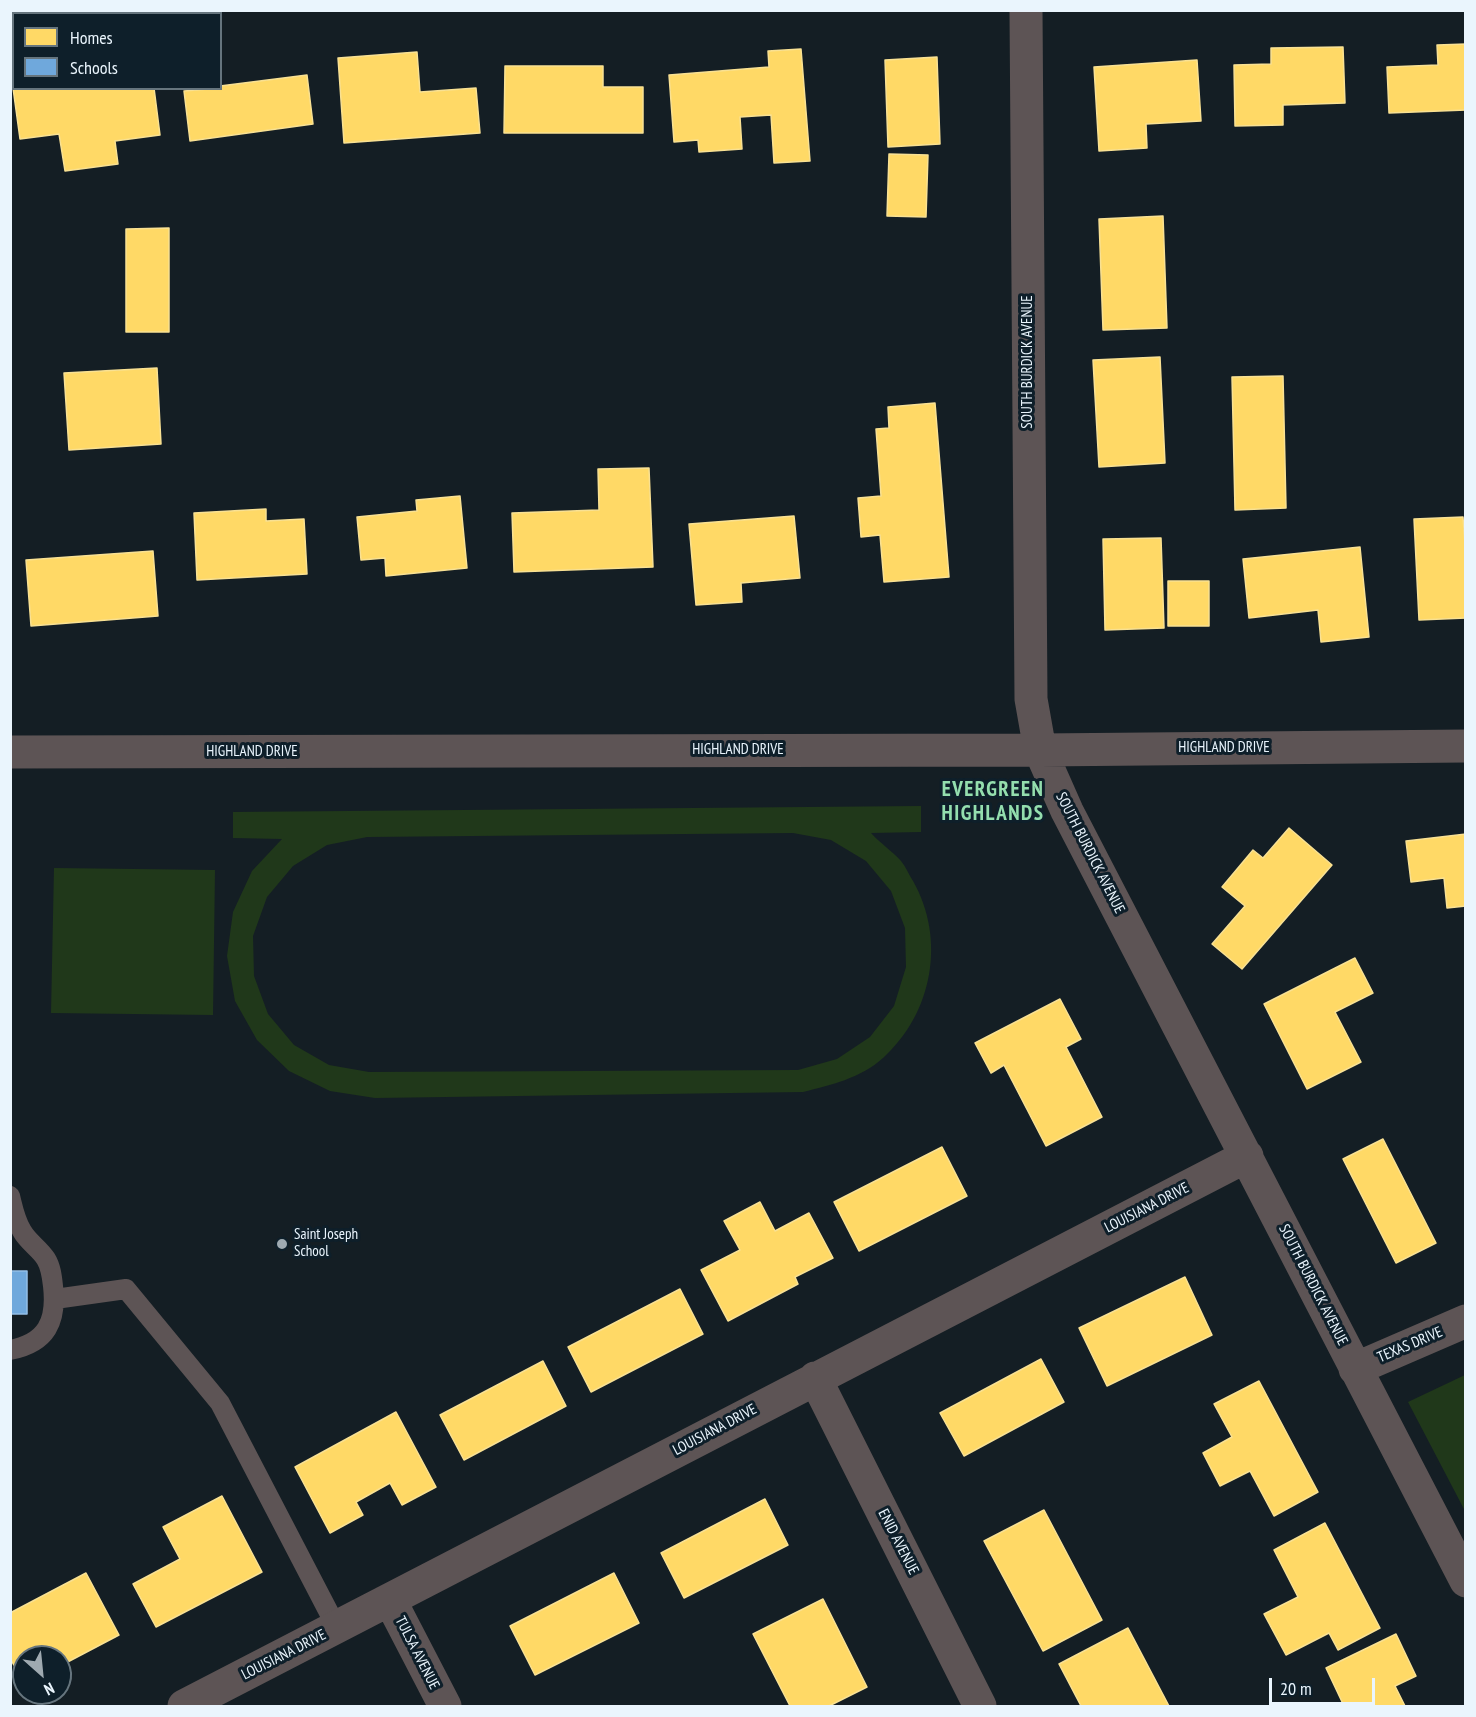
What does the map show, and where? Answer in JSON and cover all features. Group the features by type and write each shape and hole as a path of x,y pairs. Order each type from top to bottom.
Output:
{"street":[{"name":"SOUTH BURDICK AVENUE","path":"1026,10 1031,699 1040,750 1068,811 1466,1581"},
{"name":"HIGHLAND DRIVE","path":"10,752 1040,750 1466,746"},
{"name":"LOUISIANA DRIVE","path":"184,1707 1247,1156"},
{"name":"TEXAS DRIVE","path":"1355,1369 1466,1321"},
{"name":"ENID AVENUE","path":"815,1378 980,1707"},
{"name":"TULSA AVENUE","path":"390,1600 445,1707"}],"lane":[{"path":"10,1196 14,1214 22,1232 47,1259 52,1273 55,1299 52,1321 43,1335 28,1346 10,1350"},
{"path":"55,1299 126,1289 220,1403 337,1628"}],"green space":[{"path":"921,806 921,832 871,833 903,863 923,903 929,927 931,951 929,974 923,998 900,1040 883,1058 855,1076 803,1092 375,1098 330,1091 289,1071 257,1040 235,1001 227,956 233,912 252,871 282,839 233,838 233,812","holes":["793,833 831,840 866,861 891,891 905,928 906,967 894,1006 870,1037 837,1059 798,1070 369,1072 329,1065 294,1045 268,1014 254,976 253,936 267,897 293,866 327,845 367,837"]},
{"path":"54,868 215,870 213,1015 51,1013"},
{"path":"1465,1375 1465,1511 1408,1402"}],"building: Homes":[{"path":"1466,44 1466,110 1389,113 1387,67 1438,65 1437,45"},
{"path":"1343,47 1345,103 1283,105 1283,125 1235,126 1234,65 1271,64 1271,48"},
{"path":"801,49 810,161 774,163 771,115 740,117 742,149 699,152 698,140 674,142 669,75 769,67 768,51"},
{"path":"417,52 420,92 476,88 480,133 344,143 338,58"},
{"path":"937,57 940,144 888,147 885,60"},
{"path":"1197,60 1201,121 1146,124 1147,148 1099,151 1094,67"},
{"path":"505,66 603,66 603,87 643,87 643,133 504,133"},
{"path":"307,75 313,124 190,141 184,91 222,90 222,86"},
{"path":"13,90 154,90 160,135 115,141 118,164 65,171 59,134 20,139"},
{"path":"889,154 928,155 926,217 887,216"},
{"path":"1163,216 1167,328 1103,330 1099,219"},
{"path":"169,228 169,332 126,332 126,229"},
{"path":"1160,357 1165,463 1099,467 1093,360"},
{"path":"157,368 161,444 69,450 64,373"},
{"path":"1283,376 1286,508 1235,510 1232,377"},
{"path":"935,403 949,577 884,582 880,535 861,537 858,498 881,496 876,429 889,428 888,407"},
{"path":"649,468 653,567 514,572 512,513 599,510 598,469"},
{"path":"460,496 467,568 386,576 385,558 361,560 357,517 417,511 416,500"},
{"path":"266,509 266,521 304,519 307,574 197,580 194,513"},
{"path":"794,516 800,578 741,583 742,602 696,605 689,524"},
{"path":"1463,517 1466,557 1466,618 1419,620 1414,519"},
{"path":"1161,538 1164,628 1105,630 1103,539"},
{"path":"1360,547 1369,637 1321,642 1318,610 1249,618 1243,559"},
{"path":"153,551 158,616 31,626 26,560"},
{"path":"1168,581 1209,581 1209,626 1168,626"},
{"path":"1289,828 1332,865 1242,969 1212,944 1245,906 1222,887 1253,850 1263,858"},
{"path":"1466,834 1466,906 1447,908 1444,878 1411,882 1406,841"},
{"path":"1355,958 1373,993 1335,1012 1361,1062 1307,1089 1264,1004"},
{"path":"1060,999 1081,1039 1066,1047 1102,1117 1046,1146 1004,1065 991,1073 975,1043"},
{"path":"1383,1139 1436,1243 1396,1263 1343,1159"},
{"path":"942,1147 967,1196 859,1251 834,1202"},
{"path":"760,1202 775,1231 809,1213 833,1258 795,1277 798,1284 728,1321 701,1270 740,1250 724,1221"},
{"path":"1185,1277 1212,1335 1107,1386 1079,1328"},
{"path":"680,1289 703,1334 591,1392 568,1347"},
{"path":"1041,1359 1064,1402 964,1456 940,1413"},
{"path":"543,1361 566,1406 464,1460 440,1415"},
{"path":"1259,1381 1318,1492 1274,1516 1250,1471 1220,1486 1203,1453 1232,1437 1214,1404"},
{"path":"396,1412 436,1487 402,1505 390,1483 356,1502 363,1515 330,1533 295,1467"},
{"path":"222,1496 262,1572 156,1627 133,1584 180,1559 163,1527"},
{"path":"765,1499 788,1545 684,1598 661,1553"},
{"path":"1044,1510 1102,1620 1043,1651 984,1541"},
{"path":"1325,1523 1380,1628 1338,1650 1329,1633 1286,1655 1264,1614 1298,1597 1274,1550"},
{"path":"86,1573 119,1635 72,1660 72,1645 12,1645 12,1662 10,1658 10,1613"},
{"path":"614,1573 639,1623 535,1675 510,1626"},
{"path":"823,1599 867,1687 829,1706 790,1706 753,1634"},
{"path":"1128,1628 1169,1706 1081,1706 1059,1664"},
{"path":"1396,1634 1416,1676 1395,1686 1405,1706 1344,1706 1326,1668"}],"building: Schools":[{"path":"10,1271 27,1271 27,1314 10,1314"}],"place":[{"name":"Saint Joseph School","path":"282,1244"}],"district":[{"name":"EVERGREEN HIGHLANDS","path":"993,802"}]}
